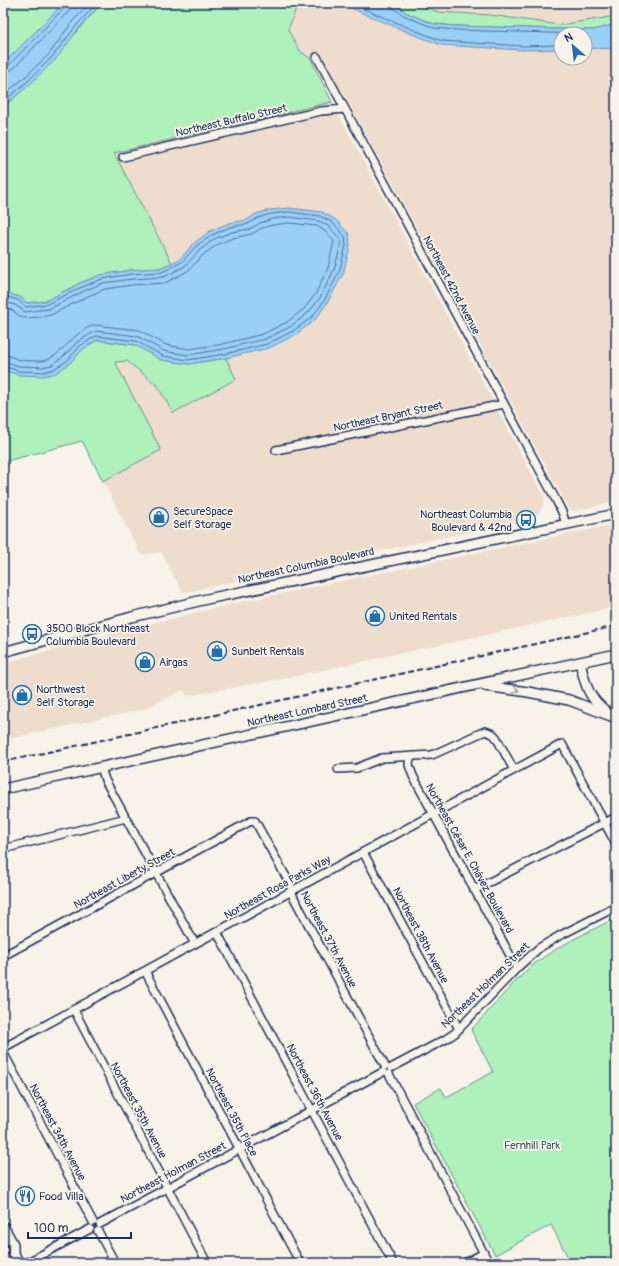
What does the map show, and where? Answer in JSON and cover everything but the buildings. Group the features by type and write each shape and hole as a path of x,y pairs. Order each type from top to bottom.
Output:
{"main road":[{"name":"Northeast Columbia Boulevard","path":"3,652 132,617 207,599 616,514"},
{"name":"Northeast Lombard Street","path":"3,789 616,654"},
{"path":"580,662 585,683 589,692 600,706 616,718"},
{"path":"478,685 528,692 569,700 616,718"},
{"path":"3,1226 26,1263"},
{"path":"13,1244 13,1252 19,1263"}],"street":[{"name":"Northeast 42nd Avenue","path":"317,57 562,512 566,524"},
{"name":"Northeast Buffalo Street","path":"123,157 321,111 345,108"},
{"name":"Northeast Bryant Street","path":"276,450 504,404"},
{"path":"338,769 357,768 382,758 424,756 439,753 480,732 486,731 496,737 514,770"},
{"name":"Northeast Rosa Parks Way","path":"3,1048 562,744 605,823"},
{"name":"Northeast César E. Chávez Boulevard","path":"410,757 409,765 413,776 517,968"},
{"path":"101,767 105,780 195,944"},
{"path":"474,890 616,817"},
{"path":"3,849 126,818"},
{"name":"Northeast Liberty Street","path":"3,956 251,821 256,821"},
{"name":"Northeast 37th Avenue","path":"256,821 290,884 293,896 489,1263"},
{"path":"605,823 616,844"},
{"name":"Northeast 38th Avenue","path":"364,852 459,1029"},
{"name":"Northeast Holman Street","path":"26,1263 446,1039 459,1029 532,954 547,943 616,906"},
{"name":"Northeast 36th Avenue","path":"217,932 393,1263"},
{"name":"Northeast 35th Place","path":"145,971 300,1263"},
{"name":"Northeast 35th Avenue","path":"74,1010 207,1263"},
{"name":"Northeast 34th Avenue","path":"3,1052 115,1263"},
{"path":"465,1263 484,1253"}],"shaded area":[{"path":"298,3 339,3 441,45 523,50 553,49 553,66 593,66 593,48 616,49 616,502 573,511 569,509 343,92 337,95 316,56 311,59 300,51 288,30"},
{"path":"419,3 616,3 616,16 560,25 490,15 439,12 426,8"},
{"path":"332,102 545,498 543,506 538,514 531,519 183,593 161,552 141,555 103,481 161,450 115,362 127,361 157,385 173,413 236,379 226,358 269,348 295,335 256,214 247,220 229,223 194,243 180,259 172,263 113,153"},
{"path":"616,524 616,607 286,678 187,696 183,690 145,709 3,740 3,663 148,624 245,601"}],"green space":[{"path":"3,3 64,3 3,64"},
{"path":"102,3 298,3 288,30 300,51 311,59 332,102 114,153 172,263 160,268 131,270 101,275 80,283 46,301 27,303 20,297 3,292 3,107 29,85"},
{"path":"393,3 419,3 426,8 439,12 490,15 560,25 616,16 616,25 594,30 593,26 553,26 553,29 456,26 434,24 407,13"},
{"path":"97,340 135,345 161,359 189,364 226,358 236,379 173,413 157,385 127,361 115,362 161,450 103,481 82,441 3,462 3,368 6,371 70,363 83,349"},
{"name":"Fernhill Park","path":"616,918 616,1263 571,1263 551,1225 495,1255 413,1103 441,1088 446,1097 493,1072 471,1030 506,991 538,961 570,941"}],"water":[{"path":"64,3 102,3 79,28 56,59 3,107 3,64"},
{"path":"339,3 393,3 407,13 434,24 553,29 553,49 523,50 441,45"},
{"path":"616,25 616,49 593,48 593,30"},
{"path":"289,208 322,212 336,220 349,234 350,246 343,274 327,303 315,320 295,335 269,348 226,358 189,364 161,360 135,345 97,340 83,349 70,363 56,373 44,376 18,375 6,371 3,368 3,292 20,297 27,303 46,301 80,283 101,275 131,270 160,268 180,259 194,243 210,231 229,223 247,220 256,214 270,210"}],"railway":[{"path":"3,762 616,626"}],"place":[{"name":"SecureSpace Self Storage","path":"159,517"},
{"name":"Northeast Columbia Boulevard & 42nd","path":"526,520"},
{"name":"United Rentals","path":"375,616"},
{"name":"3500 Block Northeast Columbia Boulevard","path":"32,634"},
{"name":"Sunbelt Rentals","path":"217,651"},
{"name":"Airgas","path":"145,662"},
{"name":"Northwest Self Storage","path":"22,695"},
{"name":"Food Villa","path":"25,1196"}]}
